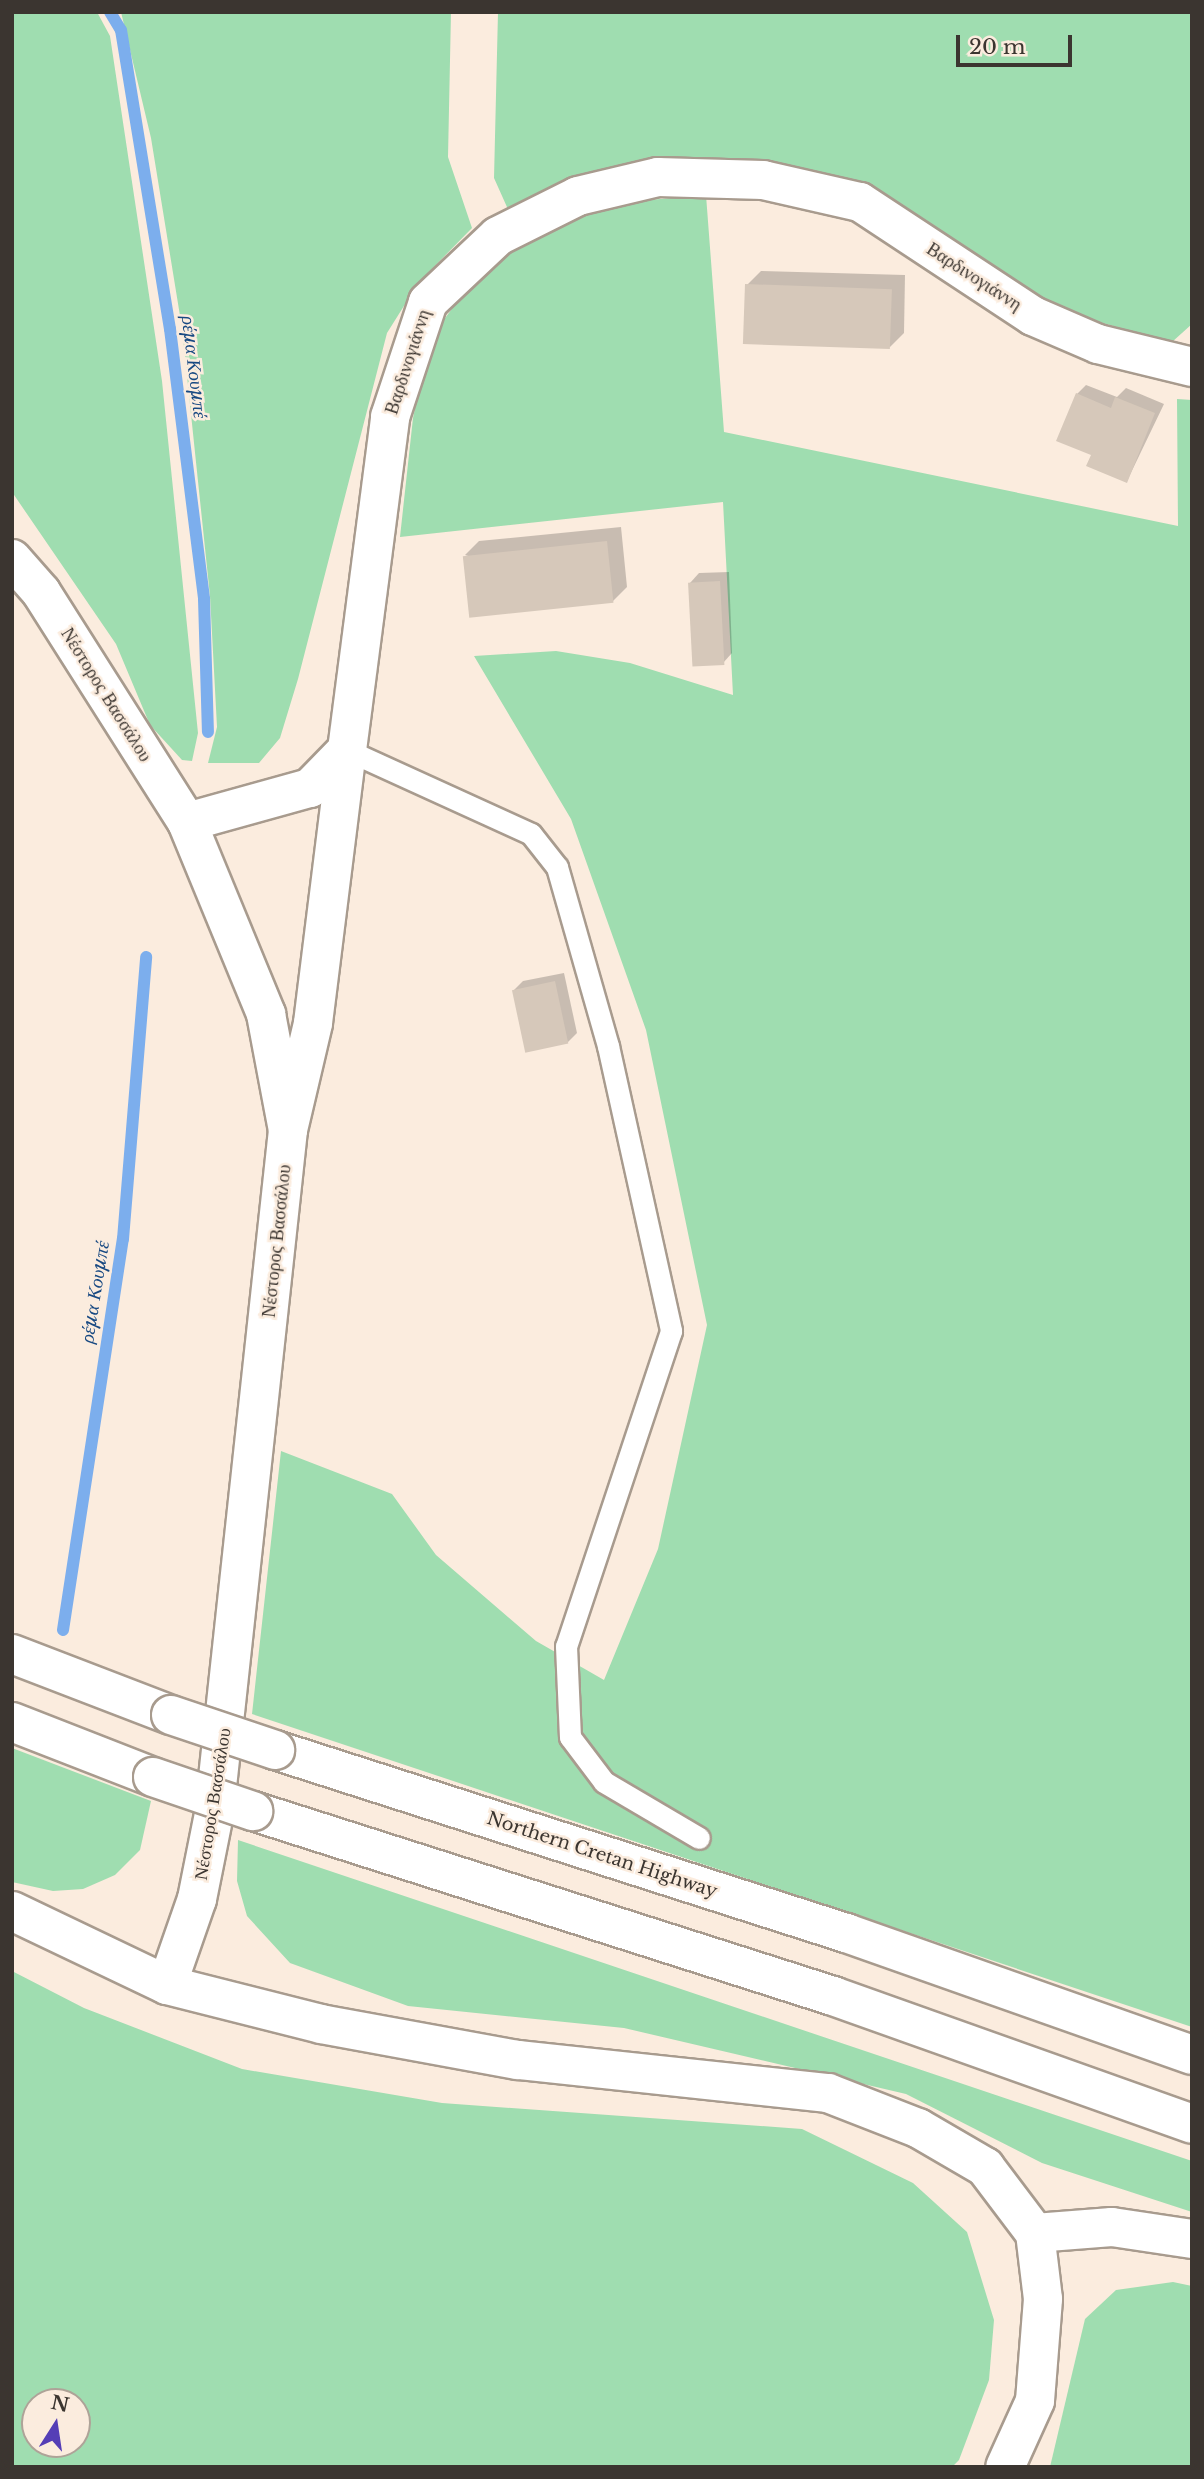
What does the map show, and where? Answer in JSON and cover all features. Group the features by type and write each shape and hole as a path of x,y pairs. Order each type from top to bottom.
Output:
{"main road":[{"name":"Βαρδινογιάννη","path":"288,1130 313,1023 390,417 428,302 498,236 578,196 658,177 763,180 860,202 1033,316 1098,344 1192,367"},
{"name":"Νέστορος Βασσάλου","path":"12,559 41,593 187,822 266,1014 288,1130 214,1814 197,1899 167,1985"},
{"path":"187,822 310,788 347,750"},
{"name":"Northern Cretan Highway","path":"12,1654 172,1715 846,1933 1192,2055"},
{"path":"12,1722 153,1777 253,1811 833,1996 1192,2123"},
{"path":"12,1912 167,1985 321,2024 518,2060 828,2093 918,2128 985,2167 1035,2233 1043,2299 1035,2401 1005,2467"},
{"path":"1035,2233 1112,2227 1192,2239"}],"lane":[{"path":"347,750 531,834 557,867 608,1046 671,1331 566,1646 570,1737 604,1782 699,1838"}],"green space":[{"path":"12,12 97,12 110,36 162,381 198,733 192,761 182,760 150,725 116,644 12,492"},
{"path":"121,12 451,12 448,157 472,228 419,282 387,333 298,679 280,738 259,763 208,763 217,727 210,596 182,328 151,138"},
{"path":"498,12 1192,12 1192,324 1172,342 1044,307 765,164 511,216 494,178"},
{"path":"706,195 724,432 1178,526 1177,399 1192,400 1192,2027 252,1714 281,1451 392,1494 436,1555 536,1641 604,1680 658,1549 707,1325 646,1030 571,819 474,656 556,651 630,663 733,695 723,502 400,537 413,418 429,340 473,280 530,237 591,205"},
{"path":"12,1748 151,1801 140,1850 115,1875 83,1889 53,1891 12,1882"},
{"path":"238,1840 1192,2161 1192,2212 1042,2163 906,2094 624,2028 408,2006 290,1963 247,1916 237,1881"},
{"path":"12,1971 84,2008 242,2069 442,2103 802,2129 913,2183 967,2232 994,2320 989,2380 959,2460 952,2467 12,2467"},
{"path":"1173,2282 1192,2286 1192,2467 1050,2467 1085,2319 1116,2290"}],"building":[{"path":"745,284 892,289 890,349 743,344"},
{"path":"1076,393 1111,408 1115,397 1155,413 1127,483 1086,466 1091,455 1056,441"},
{"path":"607,541 613,603 469,618 463,556"},
{"path":"720,581 724,665 692,667 688,583"},
{"path":"555,981 568,1044 525,1053 512,990"}],"waterway":[{"name":"ρέμα Κουμπέ","path":"110,12 121,30 170,329 204,599 208,732"},
{"name":"ρέμα Κουμπέ","path":"63,1630 123,1239 146,957"}]}
